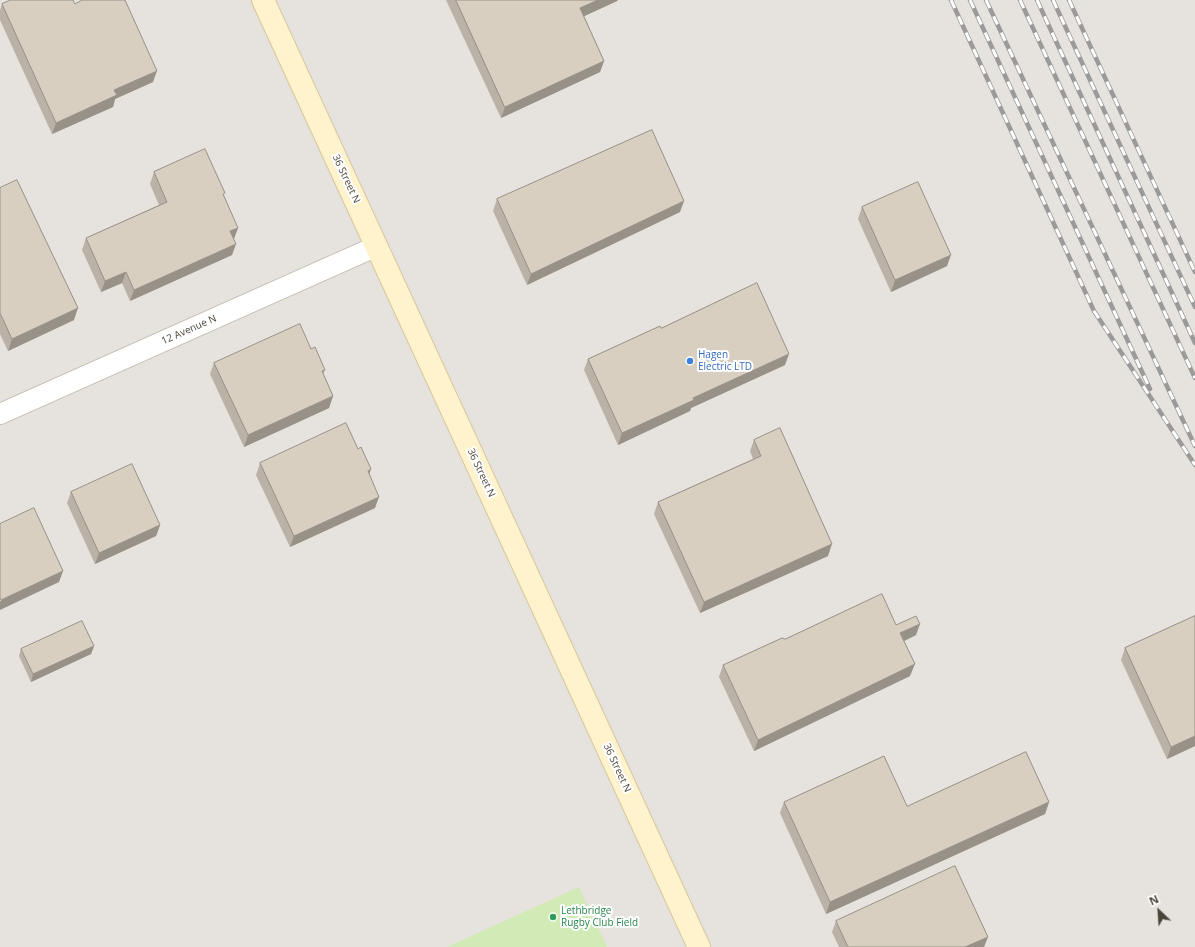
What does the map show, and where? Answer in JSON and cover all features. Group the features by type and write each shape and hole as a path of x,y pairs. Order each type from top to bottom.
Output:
{"street":[{"name":"36 Street N","path":"263,0 699,947"},
{"name":"12 Avenue N","path":"0,414 377,246"}],"shaded area":[{"path":"0,0 1195,0 1195,947 0,947"}],"green space":[{"name":"Lethbridge Rugby Club Field","path":"579,887 607,947 447,947"}],"building":[{"path":"11,0 73,0 75,4 82,0 125,0 157,71 114,90 117,95 56,123 2,4"},
{"path":"456,0 598,0 580,8 604,61 505,107"},
{"path":"652,130 684,201 531,274 497,199"},
{"path":"205,149 225,193 223,194 238,228 230,231 236,244 134,290 126,272 105,281 86,238 167,202 154,172"},
{"path":"17,180 78,308 12,339 0,313 0,188"},
{"path":"918,182 951,255 895,280 862,207"},
{"path":"757,283 789,354 693,398 694,400 622,433 588,359 660,326 661,328"},
{"path":"300,324 311,349 315,347 325,370 322,371 333,396 248,435 214,363"},
{"path":"346,423 358,449 361,447 371,469 368,471 379,497 294,536 260,463"},
{"path":"780,428 832,544 704,602 658,502 761,456 754,440"},
{"path":"132,464 160,525 99,553 71,492"},
{"path":"34,508 63,571 1,600 0,524"},
{"path":"882,594 896,625 916,616 920,624 900,633 915,664 758,740 723,665 782,638 785,639"},
{"path":"1195,616 1195,736 1171,747 1125,648"},
{"path":"82,621 94,646 33,674 21,649"},
{"path":"1026,752 1049,802 830,902 784,802 884,756 907,806"},
{"path":"955,866 988,937 965,947 848,947 836,921"}],"railway":[{"path":"951,0 1094,311 1195,465"},
{"path":"970,0 1150,389"},
{"path":"986,0 1195,446"},
{"path":"1020,0 1195,378"},
{"path":"1037,0 1195,343"},
{"path":"1053,0 1195,307"},
{"path":"1069,0 1195,272"}],"place":[{"name":"Hagen Electric LTD","path":"690,361"},
{"name":"Lethbridge Rugby Club Field","path":"553,917"}]}
